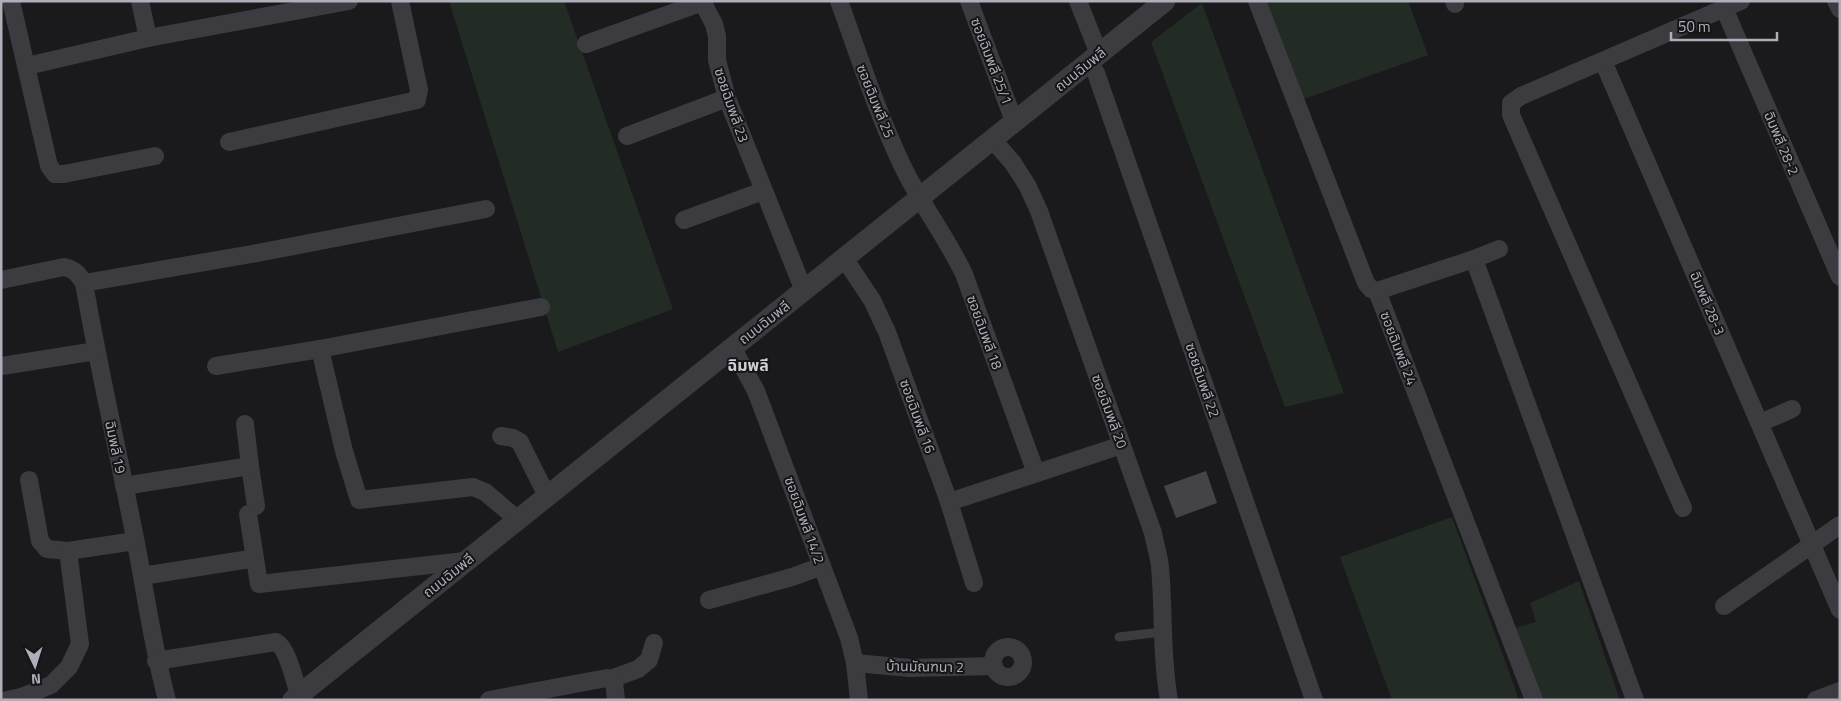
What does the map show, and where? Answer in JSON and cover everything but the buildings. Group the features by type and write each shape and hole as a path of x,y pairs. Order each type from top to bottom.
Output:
{"street":[{"path":"11,1 49,166 55,174 64,174 155,156"},
{"path":"140,1 148,38"},
{"path":"27,66 148,38 349,1"},
{"path":"229,142 417,100 419,90 400,1"},
{"name":"ซอยฉิมพลี 25","path":"839,1 863,70 902,164 919,198"},
{"name":"ซอยฉิมพลี 25/1","path":"969,1 1014,121"},
{"name":"ซอยฉิมพลี 22","path":"1078,1 1098,79 1314,700"},
{"name":"ถนนฉิมพลี","path":"300,697 465,561 1165,1"},
{"name":"ซอยฉิมพลี 24","path":"1257,1 1366,283 1377,291 1534,700"},
{"path":"1683,508 1511,115 1510,103 1521,96 1741,1"},
{"path":"1836,1 1840,9"},
{"name":"ซอยฉิมพลี 23","path":"586,44 697,4 704,5 714,24 717,36 717,60 727,98 804,291"},
{"name":"ฉิมพลี 28-2","path":"1724,8 1840,277"},
{"name":"ฉิมพลี 28-3","path":"1603,61 1840,610"},
{"path":"627,136 727,98"},
{"name":"ซอยฉิมพลี 20","path":"992,139 1013,163 1027,185 1039,211 1153,533 1160,566 1165,680 1169,700"},
{"path":"684,220 763,191"},
{"name":"ซอยฉิมพลี 18","path":"919,198 954,254 964,274 1036,473"},
{"path":"1,280 64,267 72,268 78,273 84,283 252,254 486,209"},
{"path":"1377,291 1474,259 1498,249"},
{"name":"ซอยฉิมพลี 16","path":"844,258 880,314 949,502 974,583"},
{"path":"1474,259 1635,700"},
{"name":"ฉิมพลี 19","path":"84,283 142,576 156,661 167,700"},
{"path":"216,366 320,350 541,307"},
{"name":"ซอยฉิมพลี 14/2","path":"732,347 756,391 849,638 855,663 859,700"},
{"path":"320,350 344,451 359,500 473,487 485,492 518,519"},
{"path":"2,366 96,351"},
{"path":"1760,423 1792,409"},
{"path":"245,424 259,584 465,561"},
{"path":"501,436 513,438 520,442 547,496"},
{"path":"949,502 1122,445"},
{"path":"124,486 250,466"},
{"path":"29,480 40,541 47,549 68,551 135,541"},
{"path":"1724,606 1840,525"},
{"path":"7,700 21,697 51,685 69,667 80,644 68,551"},
{"path":"142,576 250,559"},
{"path":"709,600 792,577 822,566"},
{"path":"156,661 276,642 282,647 300,697"},
{"path":"489,700 608,678 612,679 638,669 649,660 654,643"},
{"name":"บ้านมัณฑนา 2","path":"855,663 910,668 994,666"},
{"path":"612,679 614,681 616,700"},
{"path":"1816,700 1840,691"}],"lane":[{"path":"1119,637 1162,632"}],"shaded area":[{"path":"449,1 564,1 673,309 558,352"},
{"path":"1266,1 1408,1 1428,55 1301,100"},
{"path":"1202,3 1344,393 1285,407 1151,42"},
{"path":"1452,517 1519,700 1392,700 1340,557"},
{"path":"1579,581 1620,700 1543,700 1515,628 1536,622 1530,603"}],"district":[{"name":"ฉิมพลี","path":"748,365"}]}
